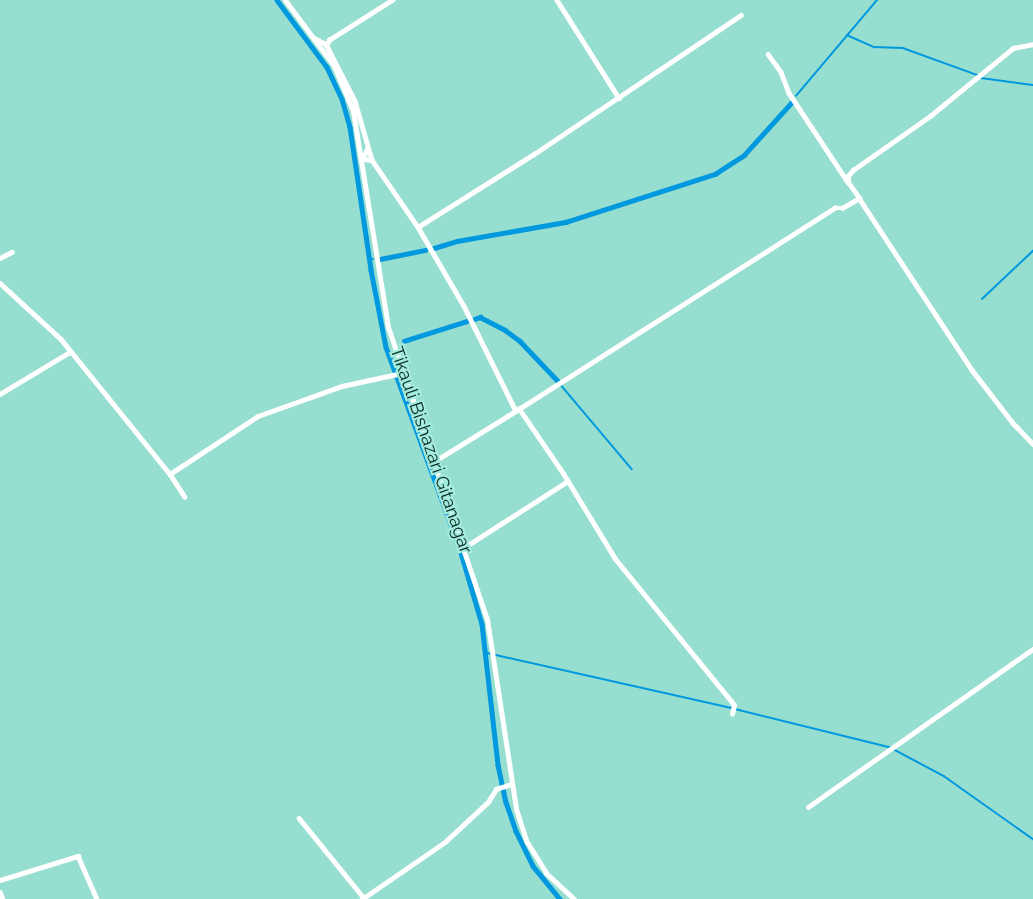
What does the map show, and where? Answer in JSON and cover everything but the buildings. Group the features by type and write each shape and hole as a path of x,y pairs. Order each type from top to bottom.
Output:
{"street":[{"name":"Tikauli Bishazari Gitanagar","path":"285,0 334,66 353,111 363,159 388,327 400,374 435,461 488,619 509,785 527,842 546,873 574,899"},
{"path":"324,53 328,40 392,0"},
{"path":"556,0 619,99"},
{"path":"418,227 619,99 741,15"},
{"path":"314,38 326,44 355,101 372,160 418,227 464,306 518,410 568,481 621,567 734,705 732,714"},
{"path":"848,182 848,176 853,170 930,116 1013,48 1033,45"},
{"path":"768,54 781,72 789,93 972,370 1013,423 1033,444"},
{"path":"368,148 363,159 372,160"},
{"path":"435,461 836,208 842,208 859,198"},
{"path":"0,258 12,252"},
{"path":"0,283 61,339 69,352 170,474 185,497"},
{"path":"0,394 69,352"},
{"path":"170,474 258,416 342,386 400,374"},
{"path":"465,546 568,481"},
{"path":"808,807 1033,649"},
{"path":"299,818 363,898 445,842 488,802 496,789 509,785"},
{"path":"0,880 78,856 97,899"},
{"path":"0,892 3,899"}],"waterway":[{"path":"277,0 327,67 342,99 350,127 371,270 386,347 459,546 482,624 498,765 506,802 516,831 533,866 560,899"},
{"path":"796,96 877,0"},
{"path":"847,35 874,47 903,48 977,75"},
{"path":"981,78 1033,85"},
{"path":"434,248 457,241 566,222 715,174 744,155 791,103"},
{"path":"380,259 425,250"},
{"path":"982,299 1033,251"},
{"path":"472,320 480,317 505,330 520,341 558,381"},
{"path":"404,341 467,321"},
{"path":"561,385 632,469"},
{"path":"485,652 491,654"},
{"path":"496,655 731,708"},
{"path":"735,709 889,747"},
{"path":"893,749 944,776 1033,839"}]}
